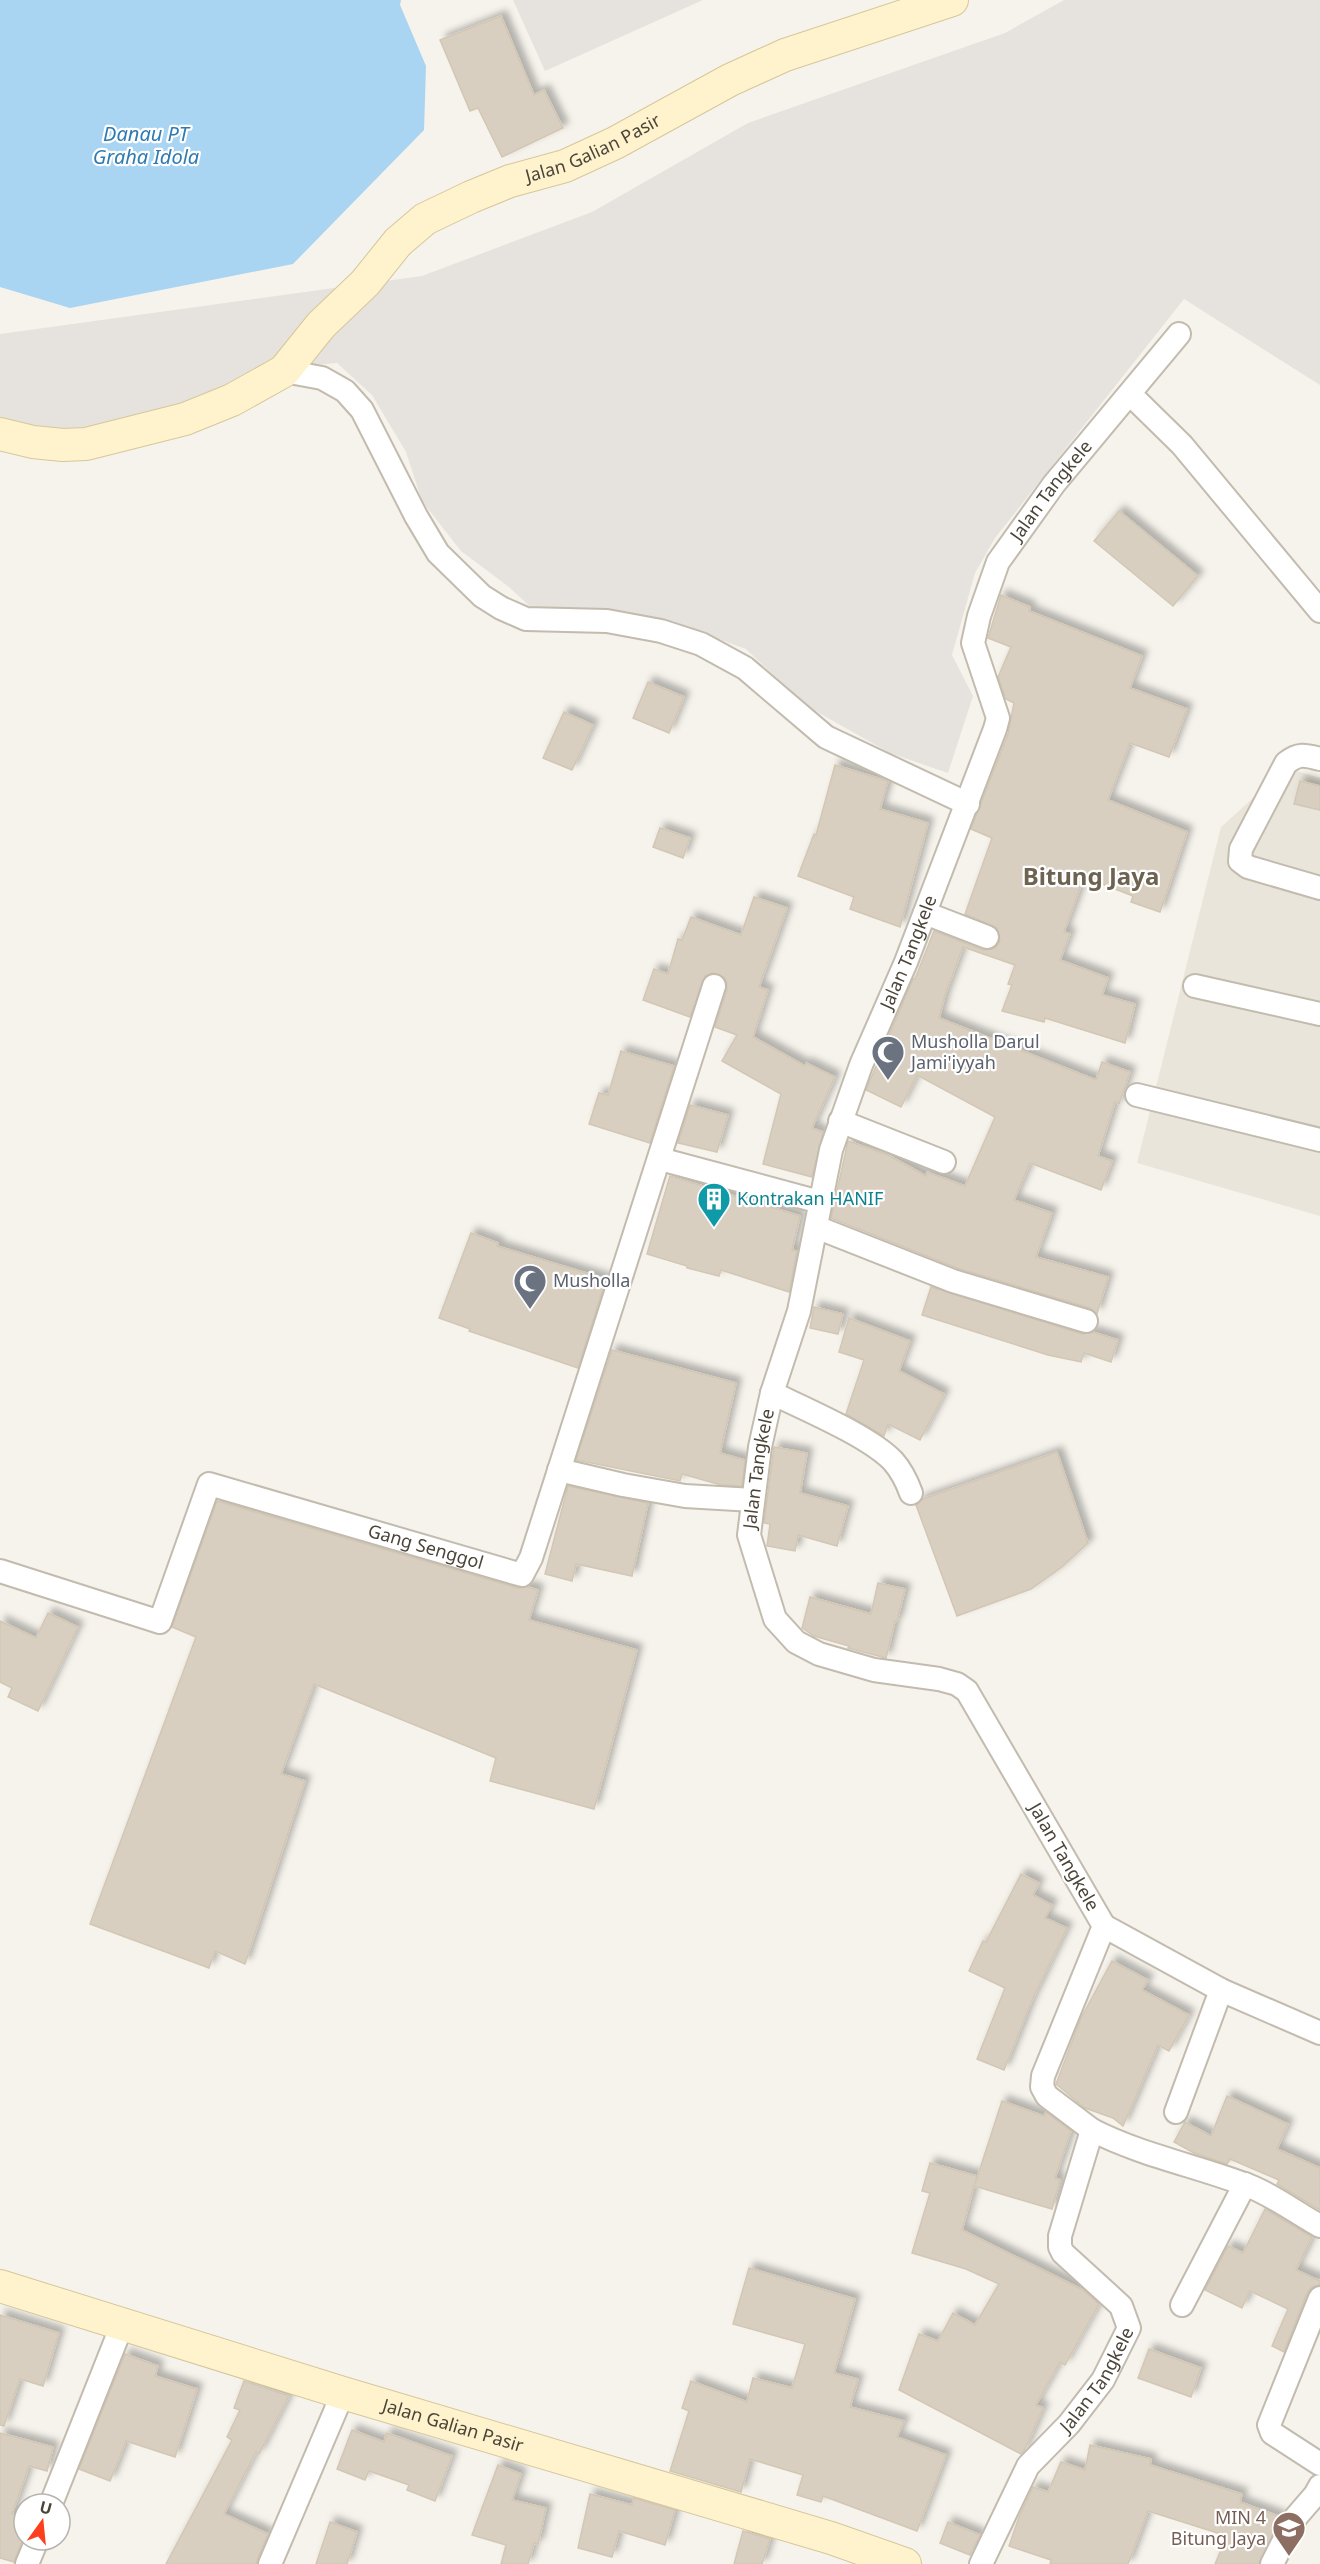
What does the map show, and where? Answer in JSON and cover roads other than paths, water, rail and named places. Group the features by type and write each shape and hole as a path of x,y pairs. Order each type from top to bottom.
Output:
{"street":[{"name":"Jalan Galian Pasir","path":"284,371 321,325 365,283 398,242 425,219 471,196 510,181 565,166 626,138 730,80 785,56 952,0"},
{"name":"Jalan Tangkele","path":"981,2564 1028,2466 1069,2424 1103,2380 1129,2328 1127,2316 1121,2306 1063,2253 1060,2247 1060,2235 1092,2130 1047,2096 1042,2087 1043,2076 1104,1926 967,1691 957,1684 939,1678 874,1670 819,1654 795,1642 775,1619 750,1536 753,1500 760,1447 772,1393 799,1311 825,1173 840,1121 968,804 998,718 973,643 988,588 998,562 1054,484 1179,334"},
{"path":"0,434 63,446 86,444 185,419 232,400 284,371 322,378 345,391 362,410 416,516 438,553 482,596 501,608 526,619 607,621 661,631 701,644 745,668 826,737 968,804"},
{"path":"1130,394 1182,445 1320,611"},
{"path":"1320,759 1297,755 1286,763 1241,849 1240,861 1248,867 1320,888"},
{"path":"925,913 987,937"},
{"name":"Gang Senggol","path":"0,1571 160,1622 209,1484 522,1575 531,1558 560,1470 714,986"},
{"path":"1195,986 1320,1014"},
{"path":"1137,1095 1320,1140"},
{"path":"840,1121 944,1162"},
{"path":"660,1159 820,1202"},
{"path":"816,1227 953,1281 1086,1320"},
{"path":"772,1393 861,1438 893,1461 911,1493"},
{"path":"560,1470 622,1485 685,1496 753,1500"},
{"path":"1104,1926 1221,1990 1320,2033"},
{"path":"1176,2112 1221,1990"},
{"path":"1092,2130 1161,2159 1245,2184 1320,2226"},
{"path":"1182,2305 1245,2184"},
{"name":"Jalan Galian Pasir","path":"0,2286 343,2393 831,2538 905,2564"},
{"path":"1320,2298 1269,2425 1272,2433 1320,2464"},
{"path":"56,2492 122,2325"},
{"path":"270,2564 343,2393"},
{"path":"1272,2564 1296,2517 1320,2486"}],"water":[{"name":"Danau PT Graha Idola","path":"0,0 401,0 400,5 426,66 424,130 293,264 70,308 0,287"}],"place":[{"name":"Musholla Darul Jami'iyyah","path":"888,1081"},
{"name":"Kontrakan HANIF","path":"714,1228"},
{"name":"Musholla","path":"530,1310"},
{"name":"MIN 4 Bitung Jaya","path":"1289,2557"}],"district":[{"name":"Bitung Jaya","path":"1091,877"}]}
